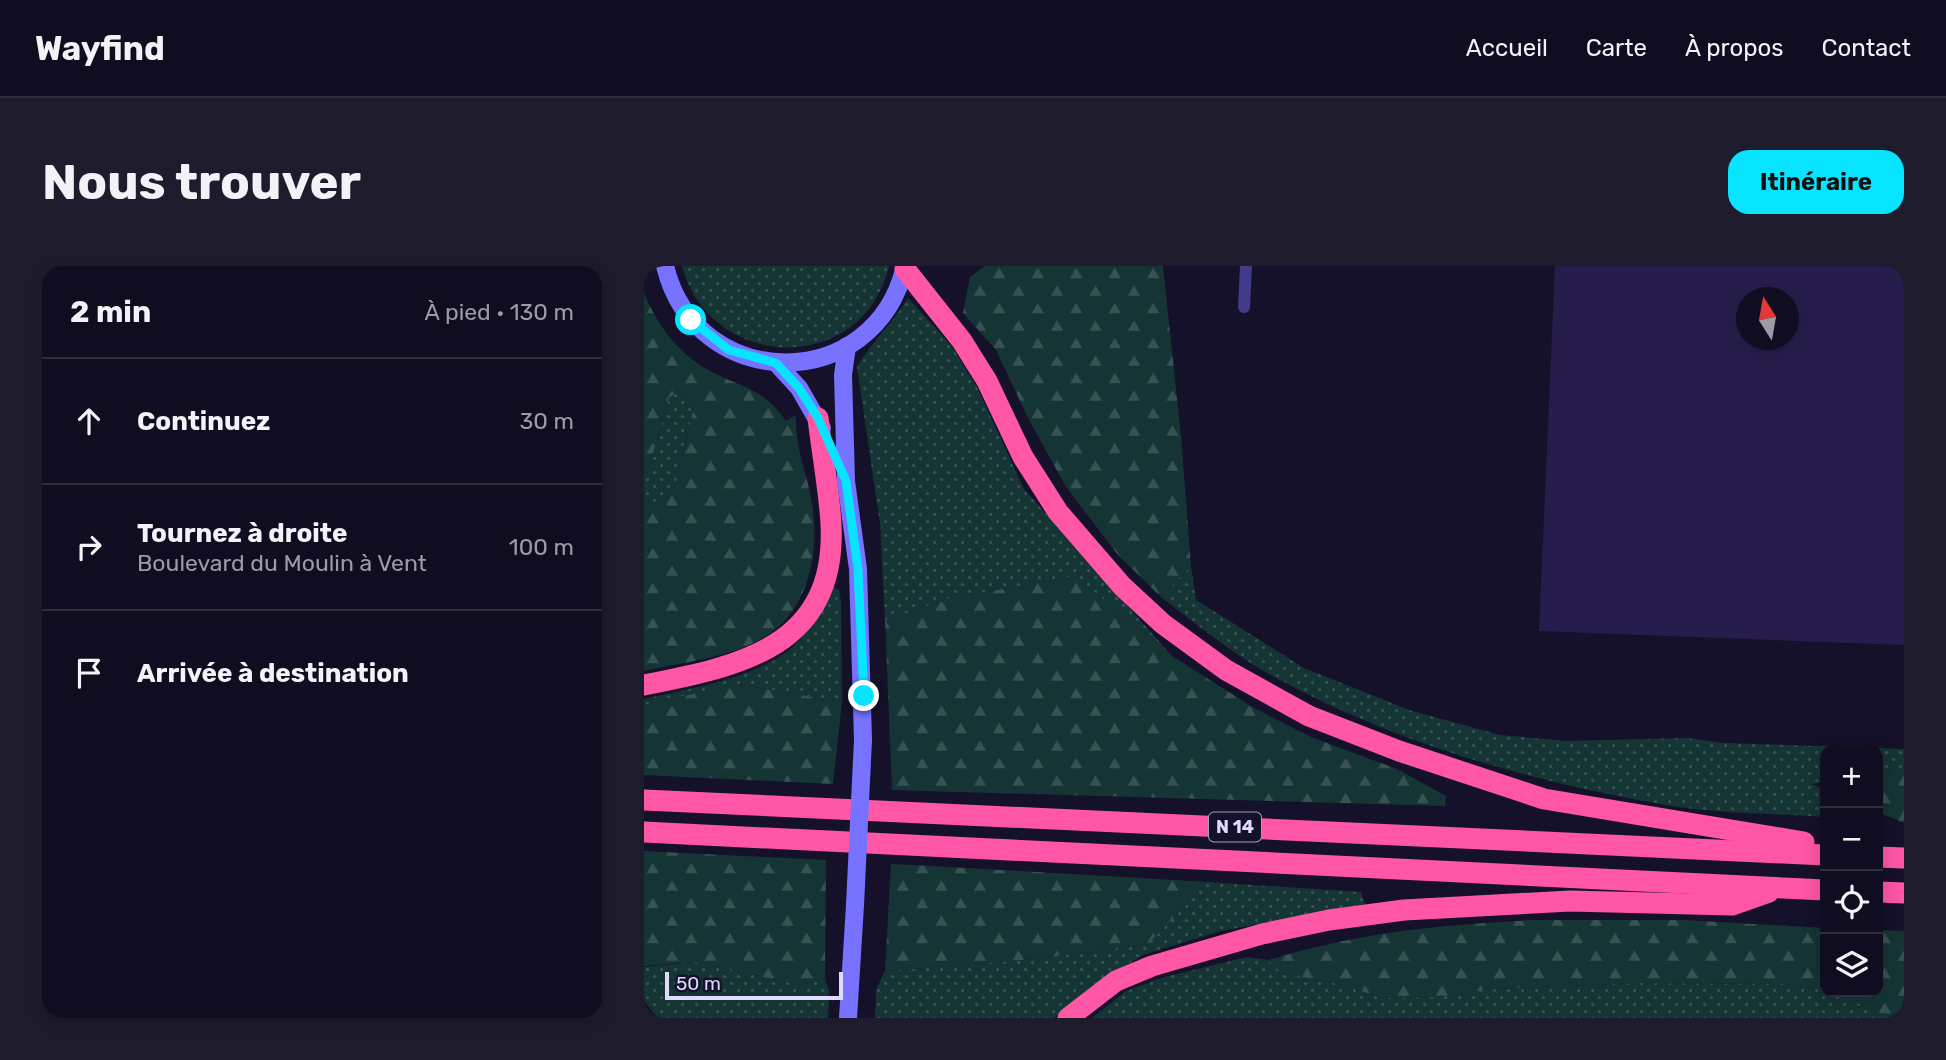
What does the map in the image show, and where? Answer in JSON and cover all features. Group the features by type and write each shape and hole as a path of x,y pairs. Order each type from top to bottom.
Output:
{"highway":[{"path":"905,268 968,351 987,381 1035,479 1071,529 1122,586 1163,624 1226,670 1309,716 1399,751 1544,800 1820,845"},
{"path":"644,685 757,654 795,632 804,621 823,585 830,547 831,524 818,418"},
{"name":"N 14","path":"644,800 1820,855"},
{"name":"N 14","path":"644,832 1820,890"},
{"path":"1883,856 1903,858"},
{"path":"1068,1018 1116,981 1153,966 1262,934 1329,920 1404,910 1570,901 1732,905 1780,888"},
{"path":"1883,892 1904,894"}],"main road":[{"path":"665,266 677,299 702,331 729,350 776,363 813,360 847,346 884,313 905,268"},
{"path":"847,346 843,375 846,481 859,582 863,740 848,1018"},
{"path":"776,363 799,388 818,418 846,481"}],"lane":[{"path":"1244,307 1246,266"}],"green space":[{"path":"682,266 889,266 874,302 850,327 820,343 787,347 753,342 723,327 698,301"},
{"path":"985,266 1163,266 1181,436 1191,566 1161,597 1118,555 1066,487 1028,418 996,350 963,313 970,277"},
{"path":"644,293 663,328 688,356 710,371 761,395 786,421 796,415 797,440 812,504 814,542 808,579 801,597 779,627 750,645 736,650 644,671 644,507 666,497 676,483 694,406 689,397 676,393 669,398 649,467 644,471"},
{"path":"908,298 951,345 977,387 1024,489 1172,656 1075,576 947,599 885,621 880,524 857,367"},
{"path":"676,393 689,397 694,405 676,483 666,497 644,507 644,471 649,467 669,398"},
{"path":"1191,566 1196,600 1304,668 1409,710 1500,735 1567,741 1687,738 1724,743 1820,746 1820,783 1812,784 1820,788 1820,817 1686,808 1566,785 1467,758 1371,723 1278,679 1218,641 1161,597"},
{"path":"1075,576 1172,656 1254,708 1311,737 1397,769 1446,796 1445,806 892,790 885,621 947,599"},
{"path":"829,588 839,590 841,602 842,702 737,684 644,705 644,699 707,685 752,671 772,661 789,650 803,636 815,619"},
{"path":"737,684 842,702 833,784 644,775 644,705"},
{"path":"1883,748 1904,749 1904,771 1883,773"},
{"path":"1904,771 1904,823 1883,814 1883,773"},
{"path":"644,851 826,860 825,979 800,985 695,962 644,966"},
{"path":"891,864 1208,882 1148,944 1034,959 885,971"},
{"path":"1208,882 1361,892 1365,905 1221,931 1143,955 1106,978 1054,1018 875,1018 876,990 885,971 1034,959 1148,944"},
{"path":"1534,920 1685,920 1820,928 1820,989 1787,984 1638,983 1492,989 1438,997 1384,998 1338,984 1282,973 1268,960 1367,936 1465,924"},
{"path":"1883,930 1904,931 1904,1018 1891,1018 1844,997 1883,997"},
{"path":"1247,957 1268,960 1282,973 1338,984 1384,998 1438,997 1492,989 1638,983 1787,984 1820,989 1820,997 1847,997 1891,1018 1092,1018 1126,991 1164,977"},
{"path":"695,962 800,985 825,979 829,991 828,1018 657,1018 644,1000 644,967"}],"building":[{"path":"1555,266 1904,266 1904,645 1539,631"}],"route":[{"path":"691,320 729,350 760,361 776,363 799,388 818,418 846,481 858,569 864,696"}]}
